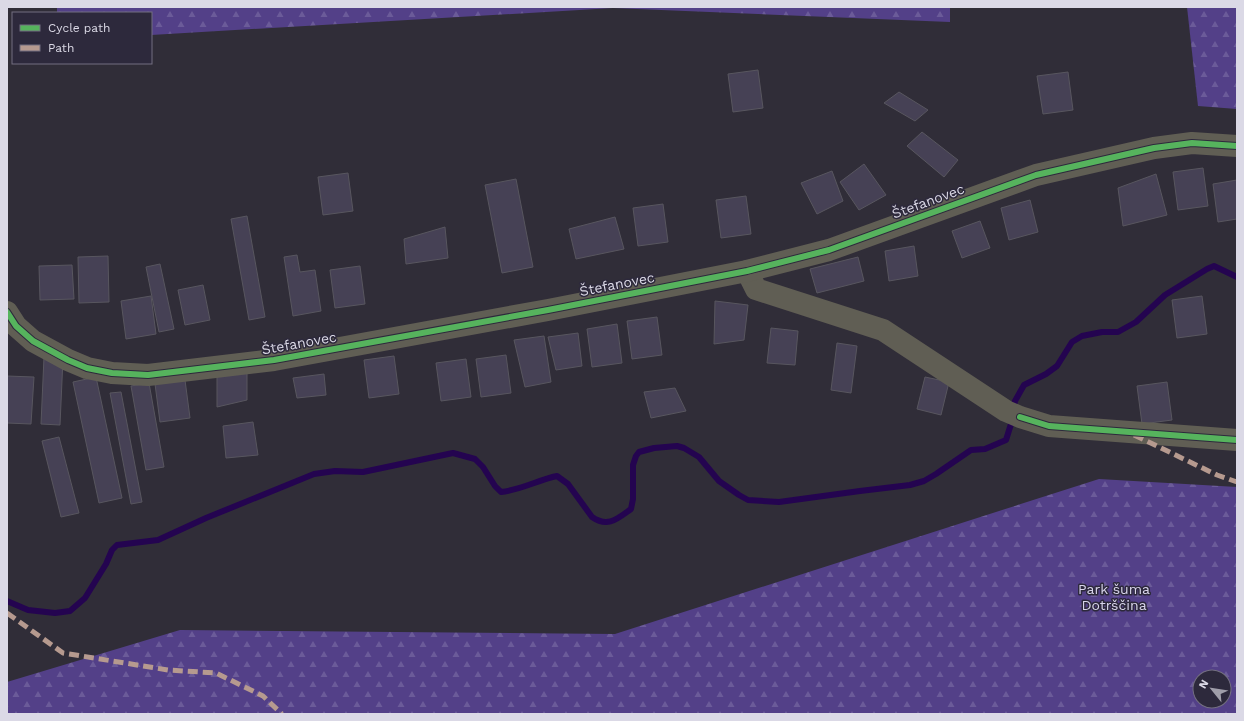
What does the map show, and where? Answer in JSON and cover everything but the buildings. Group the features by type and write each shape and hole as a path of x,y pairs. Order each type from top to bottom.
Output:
{"street":[{"name":"Štefanovec","path":"7,312 16,326 33,341 68,360 88,368 112,373 148,375 274,360 548,310 746,271 829,250 1036,175 1154,148 1192,144 1237,146"},
{"path":"746,271 756,290 883,330 1013,414 1049,426 1237,440"},
{"path":"7,342 33,341"}],"green space":[{"path":"57,7 950,7 950,22 613,8 152,35 152,12 57,12"},
{"path":"1187,7 1237,7 1237,109 1198,106"},
{"name":"Park šuma Dotrščina","path":"1099,479 1237,487 1237,714 7,714 7,682 180,630 615,634"}],"waterway":[{"name":"Štefanovec","path":"7,601 28,610 55,613 70,611 85,598 106,564 112,550 117,545 158,540 206,518 314,474 335,471 363,472 453,453 475,459 483,467 495,486 501,492 516,489 557,476 568,484 592,517 603,522 617,519 631,509 633,499 633,465 636,456 639,452 654,448 677,446 684,448 699,457 719,481 748,500 779,502 910,485 924,481 971,450 985,449 1006,440 1011,424 1015,401 1024,385 1046,374 1057,366 1072,342 1082,336 1102,332 1118,332 1136,322 1165,295 1214,266 1237,277"}],"marked path":[{"path":"1134,435 1217,475 1237,482"},
{"path":"7,613 63,653 168,670 216,673 263,696 282,714"}],"cycle path":[{"path":"7,312 16,326 33,341 68,360 87,368 112,373 148,375 274,360 548,310 747,271 829,250 1036,175 1154,148 1192,143 1237,146"},
{"path":"1020,417 1049,426 1237,440"}]}
